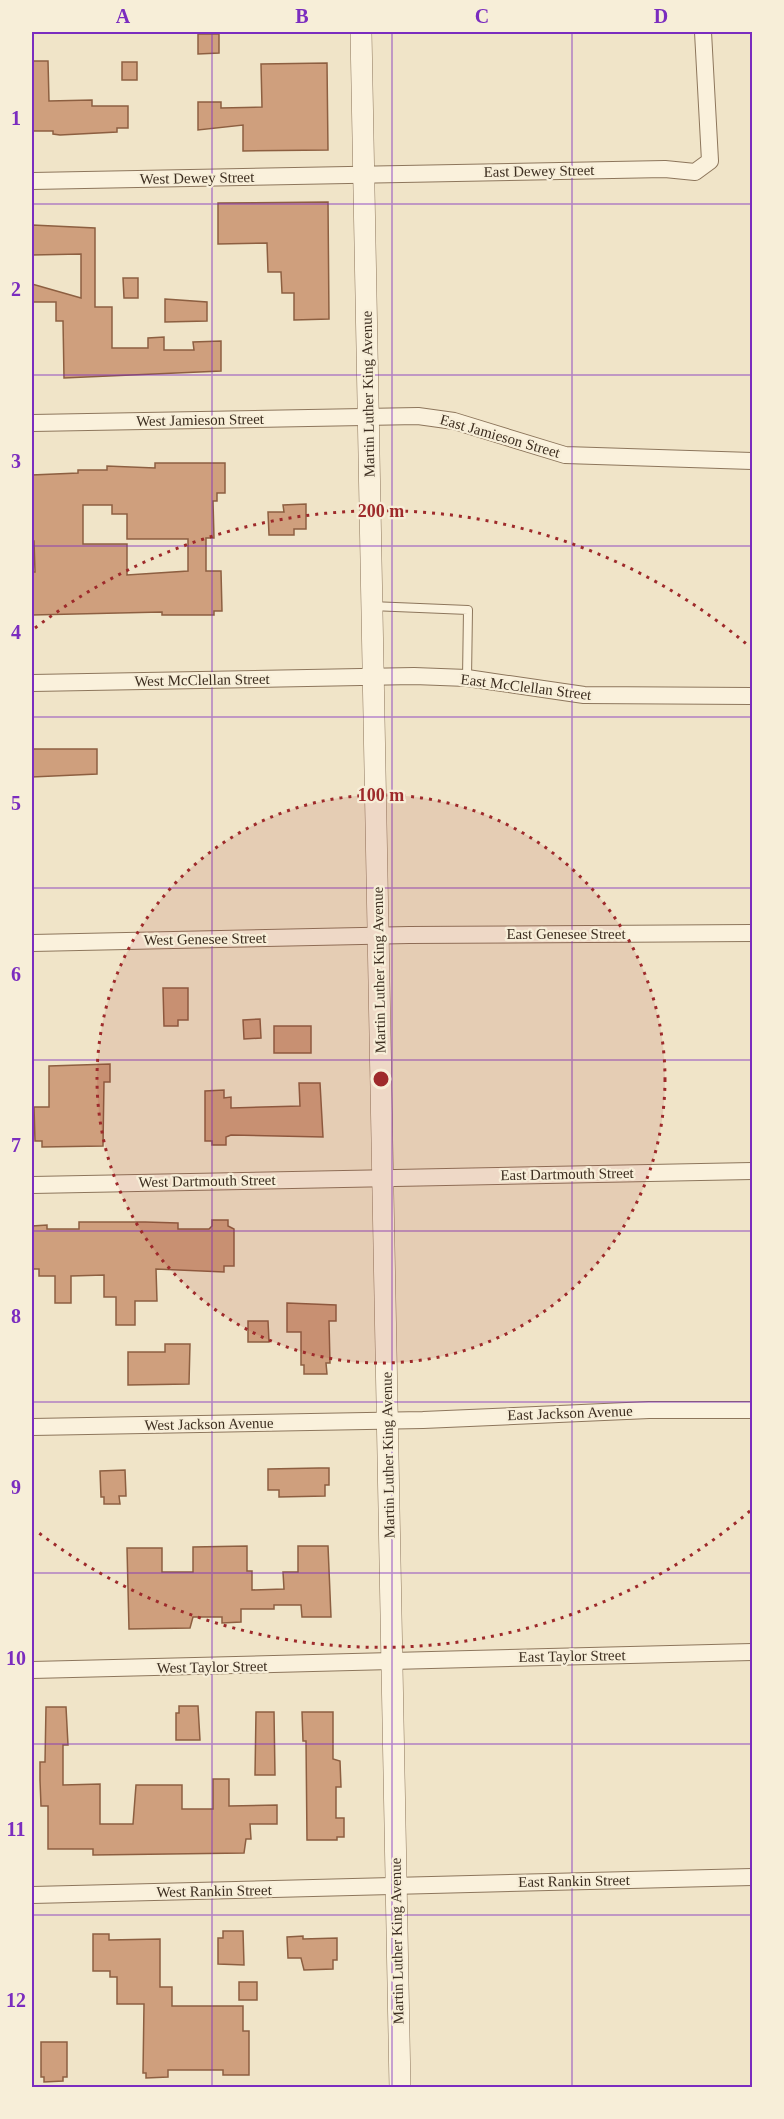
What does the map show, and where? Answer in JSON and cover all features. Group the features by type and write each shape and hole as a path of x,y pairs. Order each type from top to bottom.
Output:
{"street":[{"name":"Martin Luther King Avenue","path":"361,32 400,2088"},
{"name":"East Dewey Street","path":"363,175 665,169 695,172 710,161 703,32"},
{"name":"West Dewey Street","path":"32,181 363,175"},
{"name":"East Jamieson Street","path":"368,417 412,416 454,421 533,447 566,455 746,461"},
{"name":"West Jamieson Street","path":"32,423 368,417"},
{"name":"East McClellan Street","path":"372,676 467,678 584,695 753,696"},
{"name":"West McClellan Street","path":"32,683 372,676"},
{"name":"East Genesee Street","path":"379,936 753,933"},
{"name":"West Genesee Street","path":"32,943 379,936"},
{"name":"East Dartmouth Street","path":"382,1178 753,1172"},
{"name":"West Dartmouth Street","path":"32,1185 382,1178"},
{"name":"East Jackson Avenue","path":"387,1420 649,1410 753,1410"},
{"name":"West Jackson Avenue","path":"32,1427 387,1420"},
{"name":"East Taylor Street","path":"392,1663 423,1659 753,1652"},
{"name":"West Taylor Street","path":"32,1670 392,1663"},
{"name":"East Rankin Street","path":"396,1887 434,1883 753,1877"},
{"name":"West Rankin Street","path":"32,1895 396,1887"}],"lane":[{"path":"371,606 468,610 467,678"}],"building":[{"path":"198,34 219,34 219,53 198,54"},
{"path":"32,61 48,61 49,101 92,100 92,106 128,106 128,128 117,128 117,132 60,135 53,134 53,131 32,131"},
{"path":"122,62 137,62 137,80 122,80"},
{"path":"327,63 328,150 243,151 243,125 198,130 198,102 221,102 221,108 262,107 261,64"},
{"path":"328,202 329,319 294,320 294,293 282,293 281,272 268,272 267,243 218,244 218,203"},
{"path":"32,225 95,228 95,307 112,307 112,348 148,348 148,338 164,337 164,350 194,350 193,342 221,341 221,371 64,378 63,321 56,321 56,302 32,302 32,284 81,298 81,254 32,255"},
{"path":"123,278 138,278 138,298 124,298"},
{"path":"165,299 207,302 207,321 165,322"},
{"path":"155,463 225,463 225,493 217,493 217,501 213,501 214,538 206,538 206,571 221,571 222,611 214,611 214,615 162,615 162,612 32,615 32,572 35,572 34,541 32,541 32,475 78,473 78,470 107,470 107,466 155,468","holes":["83,505 112,505 112,514 127,514 127,539 188,539 188,571 127,575 127,544 83,544"]},
{"path":"306,504 306,529 294,529 294,535 269,535 268,512 284,512 283,505"},
{"path":"32,749 97,749 97,774 32,777"},
{"path":"163,988 188,988 188,1020 178,1020 178,1026 164,1026"},
{"path":"260,1019 261,1038 244,1039 243,1020"},
{"path":"274,1026 311,1026 311,1053 274,1053"},
{"path":"110,1064 110,1082 104,1082 103,1146 42,1147 42,1141 35,1141 34,1107 49,1107 49,1066"},
{"path":"299,1083 320,1083 323,1137 231,1135 226,1137 226,1145 212,1145 212,1141 205,1141 205,1091 224,1090 224,1098 231,1097 231,1108 300,1106"},
{"path":"212,1220 228,1220 228,1226 234,1229 234,1266 224,1266 224,1272 156,1269 157,1301 135,1301 135,1325 116,1325 116,1297 104,1297 104,1275 71,1276 71,1303 55,1303 55,1276 39,1276 39,1269 33,1269 32,1226 47,1225 47,1229 79,1229 79,1222 145,1222 178,1223 178,1229 209,1229 212,1226"},
{"path":"287,1303 336,1305 336,1321 329,1321 330,1363 326,1363 327,1374 304,1374 304,1365 301,1365 301,1332 287,1332"},
{"path":"248,1321 268,1321 269,1342 248,1342"},
{"path":"165,1344 190,1344 189,1384 128,1385 128,1352 165,1352"},
{"path":"329,1468 329,1485 325,1485 325,1496 279,1497 279,1490 268,1490 268,1469"},
{"path":"125,1470 126,1496 119,1496 120,1504 104,1504 104,1497 101,1497 100,1471"},
{"path":"247,1546 247,1571 252,1571 252,1590 284,1589 283,1572 298,1572 298,1546 328,1546 331,1617 302,1617 301,1605 274,1605 274,1609 241,1609 241,1622 222,1623 222,1617 193,1617 190,1628 129,1629 127,1548 162,1548 162,1572 193,1572 193,1547"},
{"path":"179,1706 198,1706 200,1740 176,1740 176,1713 179,1713"},
{"path":"46,1707 66,1707 68,1745 63,1745 63,1785 100,1784 100,1824 133,1824 136,1785 182,1785 182,1809 213,1809 213,1779 229,1779 229,1806 277,1805 277,1824 250,1824 251,1839 246,1839 244,1853 93,1855 93,1849 48,1849 48,1806 41,1806 40,1780 40,1762 45,1762"},
{"path":"256,1712 274,1712 275,1775 255,1775"},
{"path":"302,1712 333,1712 333,1759 340,1761 341,1787 336,1787 336,1818 344,1818 344,1837 337,1837 337,1840 307,1840 306,1741 303,1741"},
{"path":"223,1931 243,1931 244,1965 218,1964 218,1938 223,1938"},
{"path":"93,1934 109,1934 109,1940 160,1939 160,1987 172,1987 172,2006 243,2006 243,2031 249,2031 249,2075 223,2075 223,2070 168,2070 168,2077 146,2078 146,2073 143,2073 144,2004 117,2004 117,1977 110,1977 110,1971 93,1971"},
{"path":"303,1936 303,1939 337,1938 337,1960 333,1960 333,1969 304,1970 301,1958 288,1958 287,1937"},
{"path":"239,1982 257,1982 257,2000 239,2000"},
{"path":"41,2042 67,2042 67,2077 63,2077 63,2081 44,2082 44,2077 41,2077"}]}
